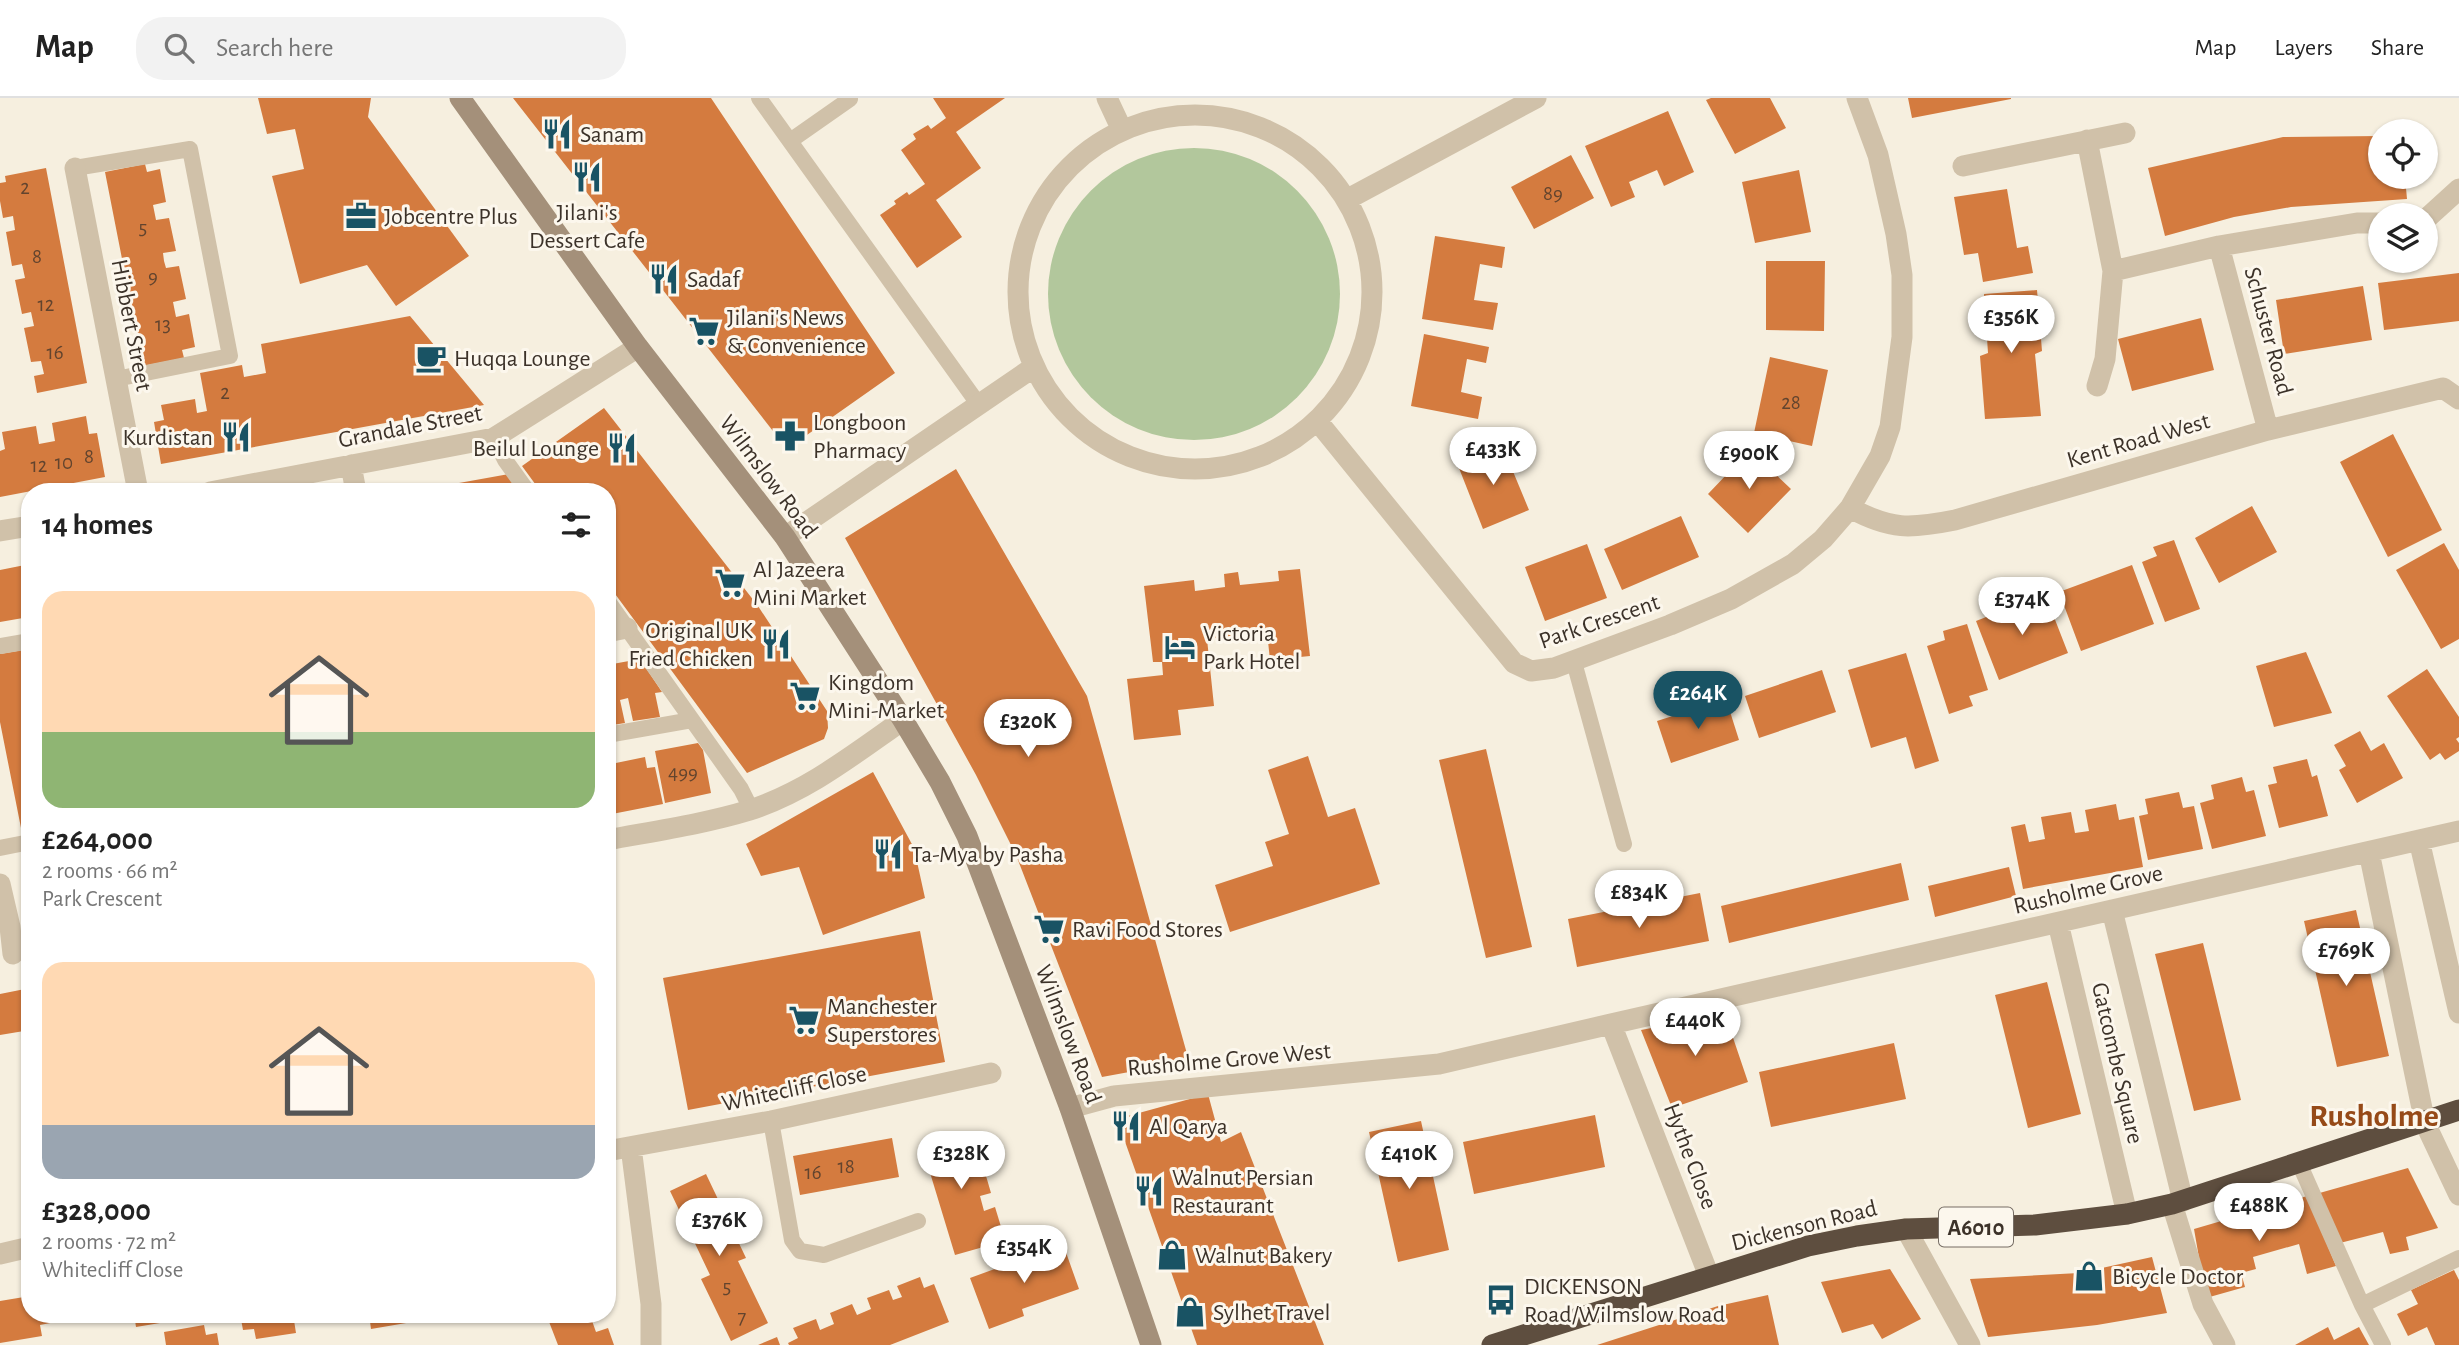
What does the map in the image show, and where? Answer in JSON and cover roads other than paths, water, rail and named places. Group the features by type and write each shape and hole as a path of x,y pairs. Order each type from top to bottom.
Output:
{"highway":[{"name":"Dickenson Road","path":"1492,1345 1808,1246 1906,1229 2035,1225 2127,1214 2178,1202 2459,1110"}],"main road":[{"name":"Wilmslow Road","path":"460,98 638,347 785,537 940,782 967,836 1070,1108 1149,1345"}],"street":[{"path":"1107,98 1121,128"},
{"path":"1346,200 1536,98"},
{"name":"Park Crescent","path":"1319,423 1514,663 1531,671 1574,662 1731,599 1793,565 1823,539 1850,508 1880,456 1896,397 1902,337 1902,275 1896,234 1878,155 1857,98"},
{"path":"1203,111 1242,118 1280,135 1319,165 1355,216 1370,269 1371,316 1344,391 1319,423 1297,442 1275,454 1236,467 1200,472 1161,469 1123,453 1089,433 1063,409 1031,369 1019,298 1023,247 1043,200 1076,164 1121,128 1161,114 1203,111"},
{"path":"1963,166 2125,133"},
{"path":"2087,140 2113,271 2105,359 2096,386"},
{"name":"Hibbert Street","path":"75,168 136,483"},
{"path":"2438,208 2459,189"},
{"name":"Schuster Road","path":"2113,271 2219,246 2368,223"},
{"name":"Schuster Road","path":"2219,246 2268,430"},
{"name":"Grandale Street","path":"258,483 494,438 638,347"},
{"path":"785,537 1031,369"},
{"name":"Kent Road West","path":"1850,508 1885,524 1925,526 1955,520 2268,430 2451,394"},
{"path":"351,465 354,483"},
{"path":"0,531 21,528"},
{"path":"616,838 751,809 836,768 903,720"},
{"name":"Rusholme Grove","path":"1611,1024 2459,831"},
{"path":"2419,840 2459,1013"},
{"path":"2369,852 2425,1123 2459,1195"},
{"path":"0,884 14,954"},
{"name":"Gatcombe Square","path":"2112,910 2203,1304 2225,1345"},
{"name":"Gatcombe Square","path":"2058,923 2127,1214"},
{"name":"Rusholme Grove West","path":"1070,1108 1105,1097 1439,1064 1611,1024"},
{"name":"Hythe Close","path":"1611,1024 1709,1276"},
{"name":"Whitecliff Close","path":"616,1150 771,1121 992,1073"},
{"path":"631,1147 650,1304 651,1345"},
{"path":"1906,1229 1970,1345"},
{"path":"0,1254 21,1249"}],"lane":[{"path":"759,98 979,405"},
{"path":"790,141 850,99"},
{"path":"75,168 190,149 193,162 230,356 116,379"},
{"path":"494,438 522,483"},
{"path":"617,630 692,720 741,789 751,809"},
{"path":"0,646 21,642"},
{"path":"1574,662 1625,844"},
{"path":"616,733 692,720"},
{"path":"0,848 21,844"},
{"path":"771,1121 792,1240 800,1251 824,1255 918,1220"},
{"path":"2299,1163 2362,1305 2383,1345"},
{"path":"2362,1305 2459,1258"}],"place":[{"name":"Sanam","path":"557,134"},
{"name":"Jilani's Dessert Cafe","path":"587,177"},
{"name":"Jobcentre Plus","path":"361,216"},
{"name":"Sadaf","path":"664,279"},
{"name":"Jilani's News & Convenience","path":"704,331"},
{"name":"Huqqa Lounge","path":"431,358"},
{"name":"Longboon Pharmacy","path":"790,436"},
{"name":"Kurdistan","path":"236,437"},
{"name":"Beilul Lounge","path":"622,448"},
{"name":"Al Jazeera Mini Market","path":"730,583"},
{"name":"Original UK Fried Chicken","path":"776,644"},
{"name":"Victoria Park Hotel","path":"1180,647"},
{"name":"Kingdom Mini-Market","path":"805,696"},
{"name":"Ta-Mya by Pasha","path":"888,854"},
{"name":"Ravi Food Stores","path":"1049,929"},
{"name":"Manchester Superstores","path":"804,1020"},
{"name":"Al Qarya","path":"1126,1126"},
{"name":"Walnut Persian Restaurant","path":"1149,1191"},
{"name":"Walnut Bakery","path":"1172,1255"},
{"name":"Bicycle Doctor","path":"2089,1276"},
{"name":"DICKENSON Road/Wilmslow Road","path":"1501,1300"},
{"name":"Sylhet Travel","path":"1190,1312"}],"district":[{"name":"Rusholme","path":"2374,1115"}]}
